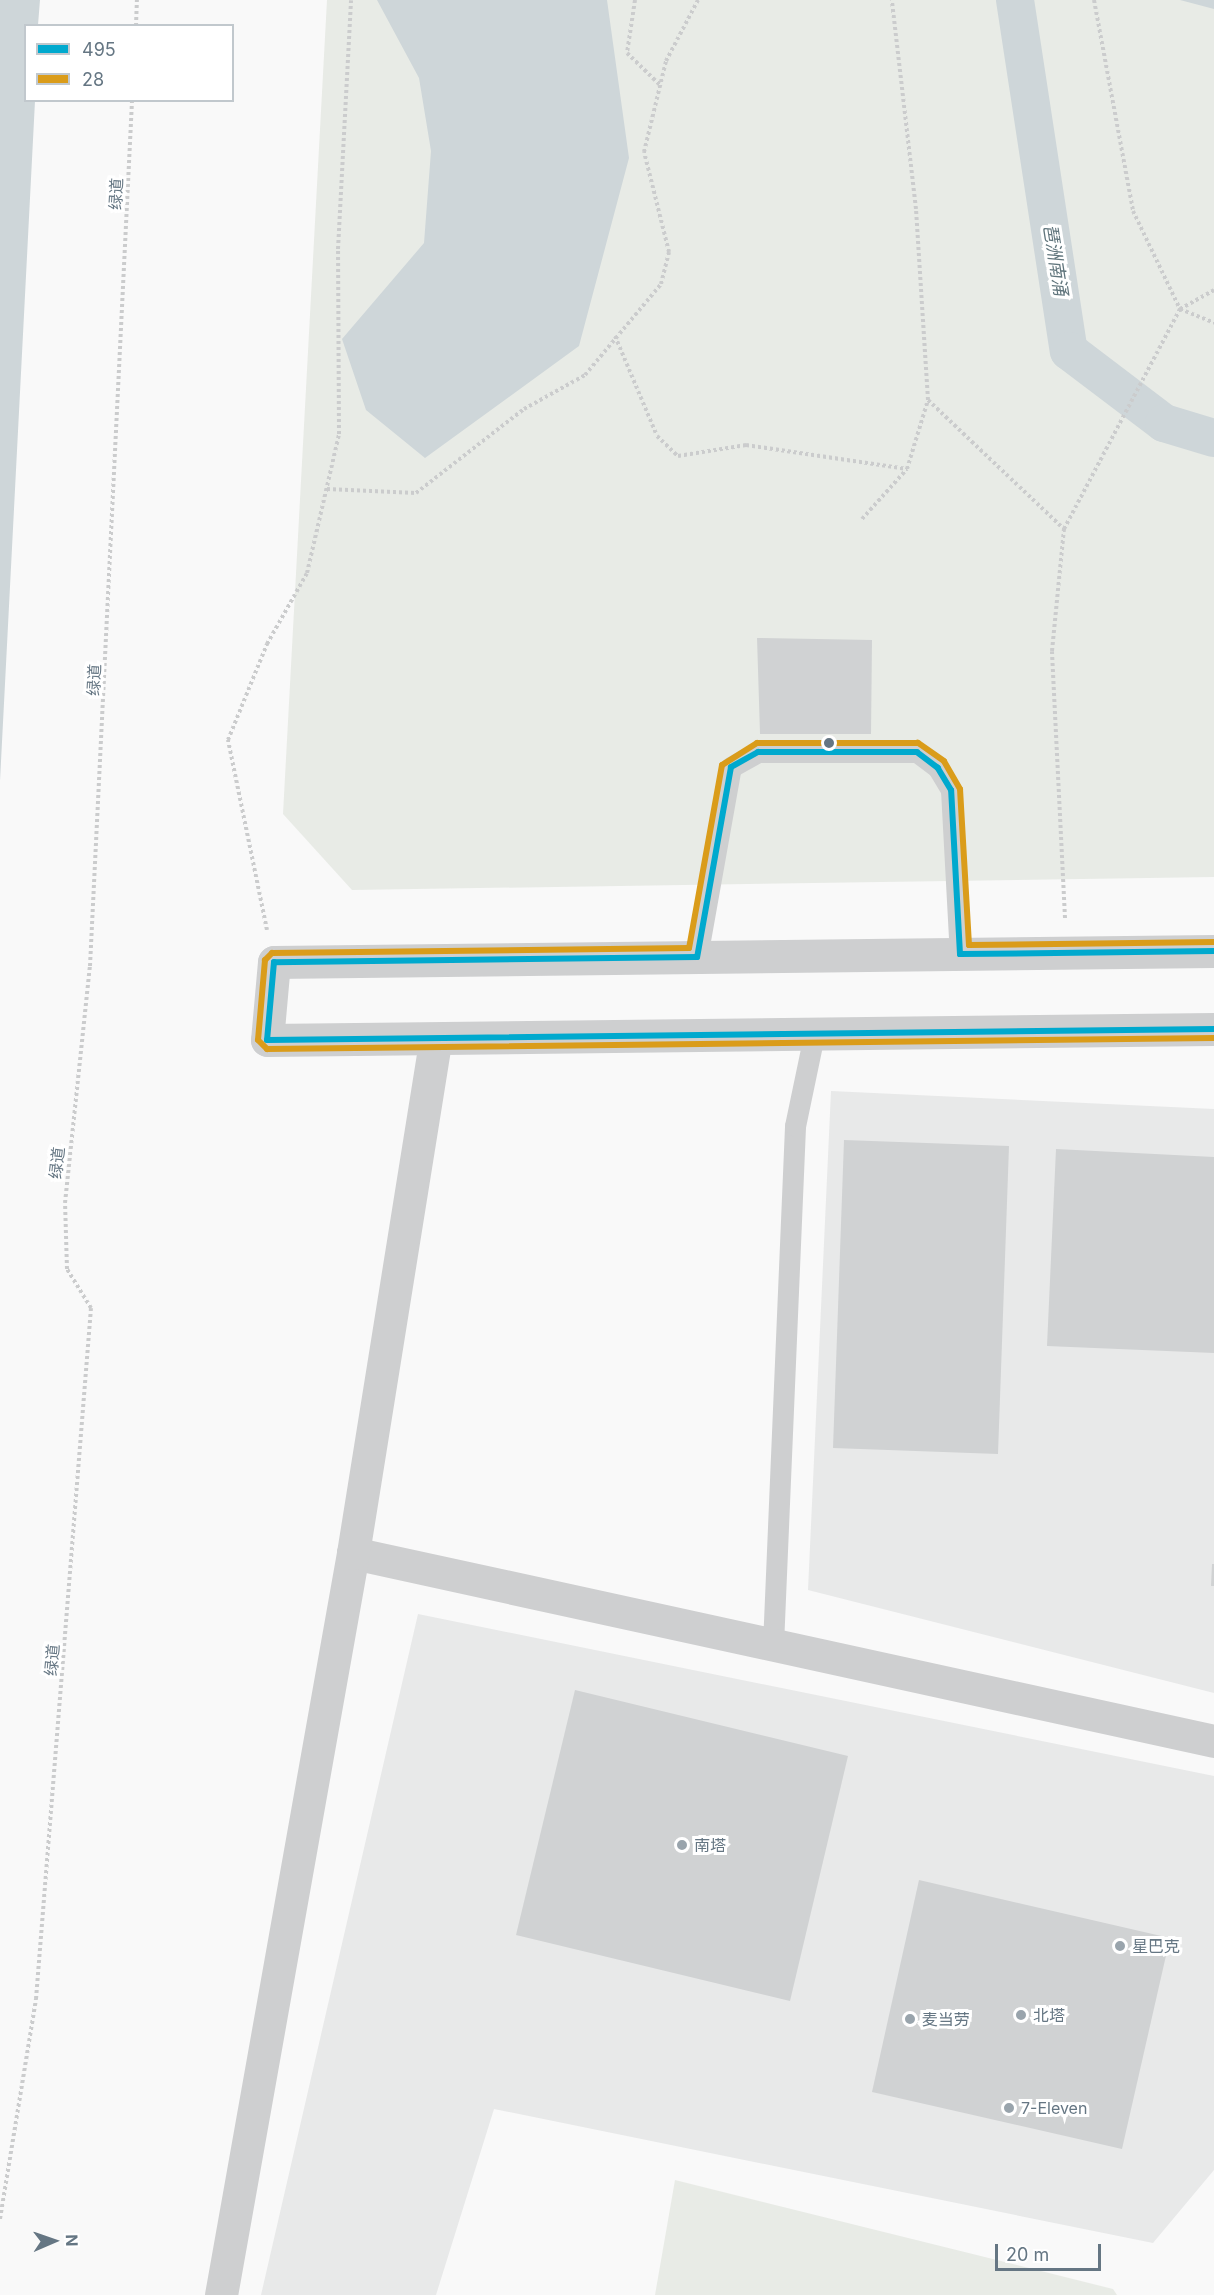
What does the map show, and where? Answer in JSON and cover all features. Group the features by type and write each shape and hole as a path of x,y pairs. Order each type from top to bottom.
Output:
{"street":[{"path":"1214,951 274,962 267,1040 435,1042 1214,1029"},
{"path":"221,2295 353,1553 435,1042"},
{"path":"353,1553 1214,1741"}],"lane":[{"path":"697,957 731,767 758,752 917,752 938,768 951,790 960,954"},
{"path":"773,1645 795,1126 814,1035"}],"path":[{"path":"136,24 137,0"},
{"path":"274,962 228,740 267,644 307,573 339,434 338,249 351,0"},
{"path":"635,0 627,53 660,85"},
{"path":"327,489 416,493 524,410 585,375 614,336 661,284 669,252 644,152 666,61 698,0"},
{"path":"862,519 907,469 928,400 916,209 892,0"},
{"path":"1094,0 1133,211 1179,309 1214,323"},
{"name":"绿道","path":"0,2219 36,1999 91,1308 68,1269 65,1203 90,966 132,102"},
{"path":"1067,953 1052,651 1064,529 1179,309 1214,290"},
{"path":"614,336 657,436 678,456 746,445 907,469"},
{"path":"928,400 1064,529"}],"shaded area":[{"path":"0,0 40,0 38,24 24,24 24,102 35,102 0,781"},
{"path":"327,0 1214,0 1214,877 352,890 283,814"},
{"path":"377,0 607,0 629,158 579,346 425,458 366,410 342,339 424,243 431,151 419,78"},
{"path":"1180,0 1214,0 1214,9"},
{"path":"831,1091 1214,1109 1214,1693 808,1590"},
{"path":"418,1614 1214,1776 1214,2170 1153,2243 494,2109 436,2295 261,2295"},
{"path":"675,2180 1113,2289 1117,2295 655,2295"}],"building":[{"path":"757,638 872,640 871,734 760,734"},
{"path":"844,1140 1009,1146 998,1454 833,1448"},
{"path":"1056,1149 1214,1157 1214,1353 1047,1346"},
{"path":"1212,1564 1214,1564 1214,1586 1211,1586"},
{"name":"南塔","path":"575,1690 848,1756 790,2001 516,1935"},
{"name":"北塔","path":"919,1880 1170,1938 1122,2149 872,2092"}],"waterway":[{"name":"琶洲南涌","path":"1015,0 1069,351 1164,423 1214,438"}],"transit line":[{"name":"28","path":"1214,942 969,945 960,789 944,761 918,743 757,743 722,765 689,948 272,953 265,960 258,1040 267,1049 1214,1038"},
{"name":"495","path":"1214,951 960,954 951,790 938,768 917,752 758,752 731,767 697,957 274,962 267,1040 1214,1029"}],"place":[{"name":"南塔","path":"682,1845"},
{"name":"星巴克","path":"1120,1946"},
{"name":"北塔","path":"1021,2015"},
{"name":"麦当劳","path":"910,2019"},
{"name":"7-Eleven","path":"1009,2108"}]}
